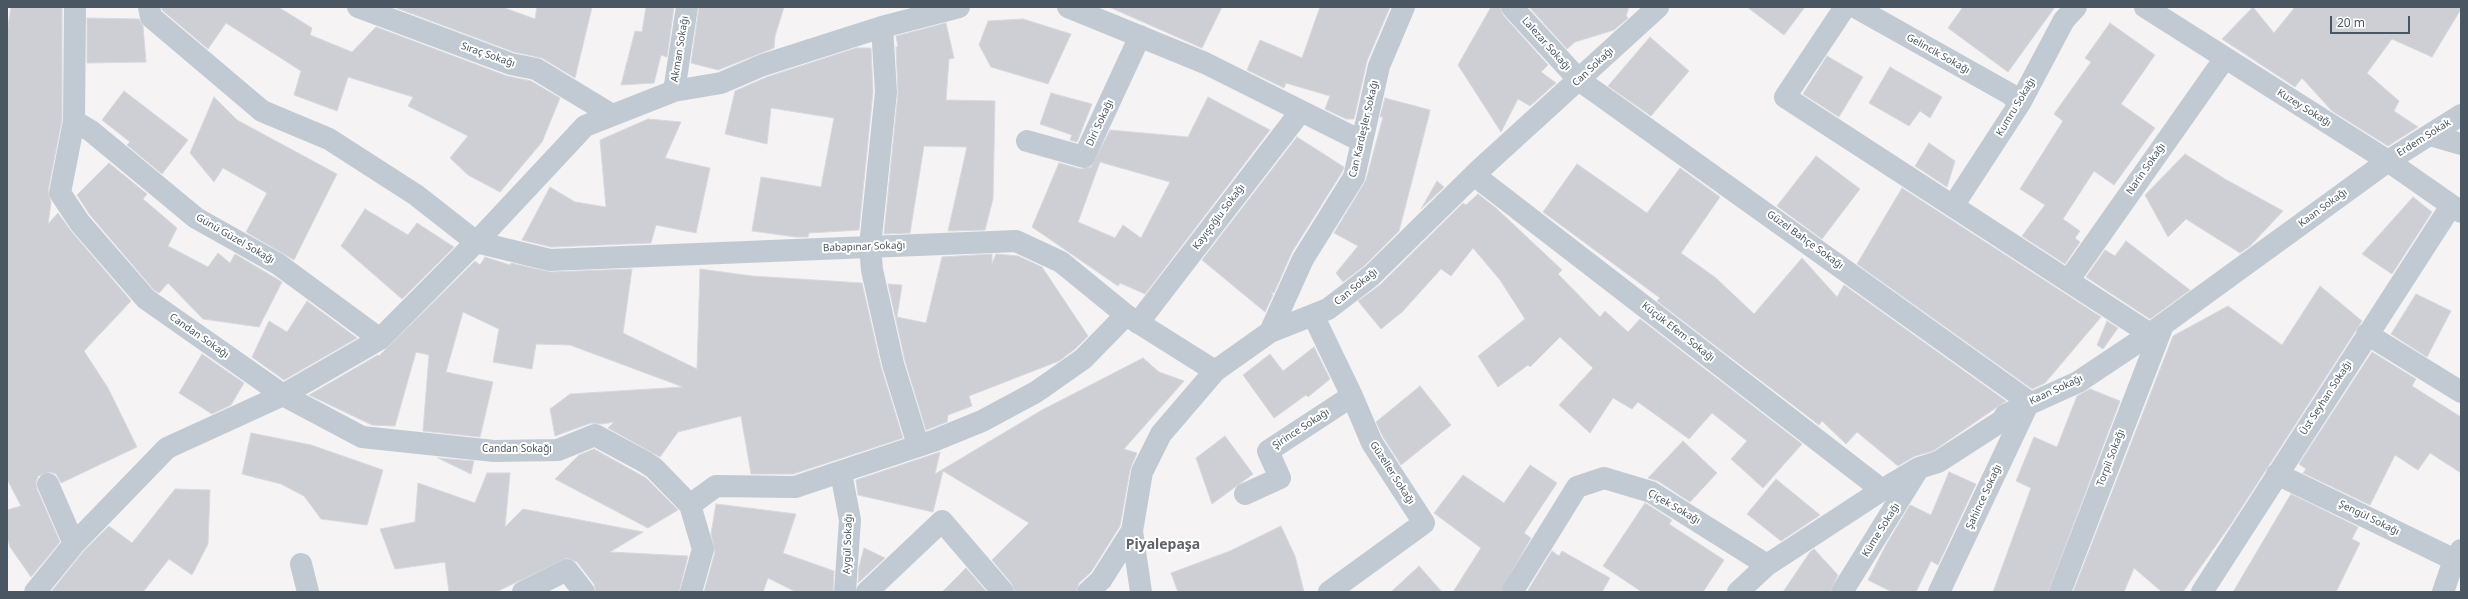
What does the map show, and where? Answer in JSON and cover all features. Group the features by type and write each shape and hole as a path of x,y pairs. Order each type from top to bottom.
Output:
{"street":[{"name":"Candan Sokağı","path":"75,7 74,121 60,193 80,223 146,299 283,395 362,437 494,451 558,450 595,435 654,468 690,505"},
{"path":"149,7 151,17 262,111 329,139 416,195 476,242"},
{"name":"Sıraç Sokağı","path":"358,7 511,64 536,69 612,116"},
{"name":"Akman Sokağı","path":"674,91 687,7"},
{"path":"35,592 74,544 167,448 283,395 380,339 476,242 585,126 674,91 721,83 763,65 882,27 959,7"},
{"path":"1068,7 1205,63 1361,141"},
{"name":"Can Kardeşler Sokağı","path":"1270,332 1303,259 1354,177 1378,66 1404,7"},
{"name":"Lalezar Sokağı","path":"1512,7 1579,80"},
{"name":"Can Sokağı","path":"1141,592 1132,531 1142,472 1161,434 1215,372 1270,332 1328,309 1371,276 1474,175 1658,7"},
{"path":"1845,7 1785,97 2068,281 2156,330"},
{"name":"Gelincik Sokağı","path":"1855,7 2010,94 2020,103"},
{"name":"Kumru Sokağı","path":"1953,206 2020,103 2064,20 2076,7"},
{"name":"Kuzey Sokağı","path":"2145,7 2388,161 2456,209"},
{"path":"882,27 886,100 870,246 872,270 888,343 918,445"},
{"name":"Diri Sokağı","path":"1027,141 1084,157 1140,36"},
{"name":"Narin Sokağı","path":"2068,281 2225,58"},
{"name":"Güzel Bahçe Sokağı","path":"1579,80 2029,402"},
{"name":"Kayışoğlu Sokağı","path":"690,505 716,486 795,487 841,473 982,421 1036,392 1083,359 1132,319 1300,111"},
{"name":"Erdem Sokak","path":"2388,161 2461,115"},
{"name":"Günü Güzel Sokağı","path":"74,121 91,132 196,218 278,264 380,339"},
{"path":"2430,134 2461,144"},
{"name":"Kaan Sokağı","path":"1738,592 1767,564 1882,490 1919,468 1938,462 2003,420 2005,415 2029,402 2078,382 2156,330 2388,161"},
{"name":"Küçük Efem Sokağı","path":"1474,175 1882,490"},
{"name":"Üst Seyhan Sokağı","path":"2202,592 2367,334 2456,209"},
{"name":"Babapınar Sokağı","path":"476,242 550,260 1016,241 1061,262 1132,319 1215,372"},
{"name":"Güzeller Sokağı","path":"1313,315 1352,396 1372,443 1424,523 1329,592"},
{"name":"Torpil Sokağı","path":"2060,592 2156,330"},
{"path":"2367,334 2461,392"},
{"name":"Şirince Sokağı","path":"1245,494 1280,478 1268,451 1352,396"},
{"name":"Şahince Sokağı","path":"1939,592 2029,402"},
{"name":"Küme Sokağı","path":"1842,592 1919,468"},
{"name":"Aygül Sokağı","path":"841,473 850,520 845,592"},
{"name":"Şengül Sokağı","path":"2277,474 2459,558"},
{"name":"Çiçek Sokağı","path":"1512,592 1577,487 1604,478 1651,492 1767,564"},
{"path":"48,484 74,544"},
{"path":"690,505 703,549 690,592"},
{"path":"867,592 942,521 1003,592"},
{"path":"1088,592 1102,580 1132,531"},
{"path":"2443,592 2459,558"},
{"path":"301,564 308,592"},
{"path":"523,592 567,570 584,592"}],"building":[{"path":"11,7 62,7 62,120 48,191 51,203 48,224 58,213 71,231 131,301 84,351 108,388 137,447 61,483 56,474 50,472 38,476 36,482 37,489 60,542 31,577 10,547 7,536 7,510 21,506 7,479 7,32"},
{"path":"162,7 278,7 312,28 310,35 352,52 376,27 507,76 531,81 560,98 542,142 500,192 468,175 450,158 468,136 408,106 413,97 348,77 337,111 294,95 301,71 226,23 208,49 162,10"},
{"path":"394,7 502,7 535,19 537,7 592,7 575,78 542,58 514,52"},
{"path":"646,7 674,7 667,57 661,55 654,83 621,85 635,31 642,32"},
{"path":"699,7 784,7 775,36 774,48 718,70 691,63"},
{"path":"1109,7 1222,7 1202,48"},
{"path":"1320,7 1390,7 1367,61 1354,119 1346,119 1325,109 1330,96 1286,83 1284,88 1247,70 1260,40 1302,58"},
{"path":"1491,7 1500,7 1503,15 1548,65 1541,72 1556,83 1530,106 1518,99 1501,132 1458,65"},
{"path":"1529,7 1629,7 1626,16 1628,18 1614,30 1575,42 1567,49"},
{"path":"1747,7 1805,7 1784,35"},
{"path":"1963,7 2055,7 2008,72 1948,28"},
{"path":"2253,7 2274,33 2295,7 2461,7 2461,9 2432,57 2392,39 2367,73 2399,101 2394,111 2418,127 2388,146 2332,111 2302,78 2295,87 2222,39"},
{"path":"87,18 139,19 143,26 146,62 87,63"},
{"path":"1023,19 1071,34 1048,84 991,67 979,45 988,21"},
{"path":"946,23 954,58 949,59 946,100 995,101 993,199 985,230 948,231 967,147 924,146 910,233 884,234 898,93 896,47 898,47 896,36"},
{"path":"2110,23 2155,55 2121,104 2155,128 2114,185 2094,171 2063,219 2080,231 2075,238 2080,242 2065,264 2022,236 2045,205 2020,189 2063,121 2054,114 2091,62 2085,58"},
{"path":"1650,37 1689,71 1651,116 1608,86"},
{"path":"856,48 871,48 873,92 859,230 809,233 808,237 796,237 752,231 761,177 821,187 834,118 771,108 767,144 725,134 735,91 767,77"},
{"path":"1827,56 1863,77 1839,117 1803,94"},
{"path":"1890,67 1942,97 1930,118 1920,111 1909,126 1869,103"},
{"path":"124,91 188,140 162,174 127,145 130,142 102,120"},
{"path":"1051,93 1092,104 1077,142 1070,140 1072,135 1040,124"},
{"path":"214,97 237,120 337,174 294,260 246,232 267,193 223,168 214,182 190,153"},
{"path":"1208,97 1270,130 1145,294 1120,283 1118,286 1032,227 1059,163 1081,169 1091,167 1110,130 1188,137","holes":["1100,162 1170,182 1141,238 1123,225 1115,238 1078,222"]},
{"path":"1385,98 1430,110 1429,115 1399,231 1363,267 1343,282 1336,273 1358,246 1334,233 1366,180 1383,117 1380,117"},
{"path":"648,119 681,122 665,158 710,168 696,233 656,225 651,243 551,247 522,240 550,187 575,202 606,207 600,140"},
{"path":"1297,137 1344,167 1292,252 1274,293 1271,292 1273,295 1265,312 1202,260"},
{"path":"1929,143 1955,161 1947,187 1915,166"},
{"path":"2185,154 2225,179 2283,211 2250,246 2240,253 2186,219 2168,237 2145,195"},
{"path":"1816,156 1860,189 1822,239 1777,206"},
{"path":"109,163 147,194 143,199 177,228 168,246 208,267 218,253 230,263 235,254 282,282 259,327 203,319 168,283 159,293 154,290 90,215 77,195"},
{"path":"1577,164 1647,213 1680,168 1720,197 1681,253 1716,278 1754,314 1802,258 1837,297 1844,285 2006,401 1933,451 1915,456 1898,466 1857,432 1846,444 1822,421 1819,425 1657,301 1660,298 1543,212"},
{"path":"1437,181 1444,187 1421,209"},
{"path":"1902,188 2101,317 2045,383 2032,389 1857,264"},
{"path":"1478,194 1496,208 1562,270 1558,274 1600,317 1605,311 1628,332 1640,319 1802,444 1763,488 1731,459 1747,441 1712,413 1689,439 1638,402 1632,409 1613,398 1590,433 1559,405 1593,368 1560,337 1530,367 1528,365 1498,387 1478,356 1525,319 1500,280 1473,248 1451,276 1441,269 1402,312 1381,329 1358,301 1380,285 1463,203 1466,205"},
{"path":"2413,197 2432,212 2392,274 2362,254"},
{"path":"365,209 408,235 417,223 454,247 402,299 341,246"},
{"path":"2126,241 2190,290 2150,319 2086,277 2105,250 2115,256"},
{"path":"992,254 992,264 996,254 1018,256 1042,267 1088,336 1075,349 1059,361 969,396 972,406 948,415 947,422 926,430 905,361 888,284 902,285 897,317 926,323 942,257"},
{"path":"485,257 510,265 511,263 550,272 632,269 623,333 697,369 700,269 752,276 862,283 881,367 903,438 793,474 751,474 741,416 678,432 660,457 608,428 614,422 602,424 591,423 555,436 550,409 570,394 683,387 570,345 536,344 532,369 493,362 499,329 463,312 446,372 493,382 480,437 423,431 429,355 416,352 395,426 372,425 309,395 378,355 379,356 475,261 480,265"},
{"path":"2320,286 2362,321 2231,524 2183,592 2162,592 2134,568 2124,592 2073,592 2173,336 2228,306 2282,345"},
{"path":"2416,294 2451,311 2427,357 2391,334"},
{"path":"307,301 357,338 284,380 252,357 269,321 287,332"},
{"path":"2107,321 2118,328 2103,349 2097,345"},
{"path":"1314,347 1330,379 1308,397 1306,395 1274,418 1243,375 1270,354 1283,371"},
{"path":"2372,352 2416,379 2412,386 2461,417 2461,473 2430,453 2418,470 2395,455 2370,505 2303,473 2306,469 2299,464"},
{"path":"202,354 244,383 231,405 212,414 179,393"},
{"path":"1143,358 1159,372 1184,381 1124,449 1137,453 1130,470 1120,526 1091,572 1079,583 1076,592 1015,592 1012,584 992,560 1029,523 943,471 933,512 858,495 856,480 940,452 935,474 1042,410"},
{"path":"1420,386 1451,425 1401,465 1383,437 1376,422"},
{"path":"2090,389 2120,401 2048,592 1993,592 2031,488 2016,481 2034,437 2057,447 2077,396"},
{"path":"251,433 311,445 383,470 367,525 321,519 304,496 281,484 242,474"},
{"path":"1225,436 1253,474 1212,504 1196,458"},
{"path":"1683,441 1717,473 1690,502 1658,481 1648,478"},
{"path":"594,449 646,478 678,510 648,528 555,479 579,455"},
{"path":"438,458 474,461 471,474"},
{"path":"1530,465 1557,483 1524,533 1531,538 1500,592 1453,592 1481,548 1434,513 1463,475 1504,503"},
{"path":"1949,472 1976,484 1938,565 1931,561 1916,592 1892,592 1868,580 1886,545 1910,505 1931,515"},
{"path":"487,473 510,473 505,527 523,509 643,532 610,552 688,556 679,592 596,592 594,584 577,562 567,558 496,592 449,592 445,562 395,569 380,529 415,522 418,483 475,503"},
{"path":"1776,479 1820,515 1781,541 1747,514"},
{"path":"175,489 210,490 208,544 192,575 169,559 143,592 51,592 83,552 109,526 132,543"},
{"path":"2291,494 2358,527 2352,539 2360,543 2336,592 2233,592"},
{"path":"1645,503 1672,520 1669,524 1724,560 1703,592 1642,592 1603,566"},
{"path":"716,504 796,514 783,553 834,571 833,592 796,592 768,578 763,592 704,592 715,552 711,534"},
{"path":"1281,526 1295,556 1304,592 1178,592 1171,573 1230,551"},
{"path":"864,548 885,558 858,583 859,567"},
{"path":"1814,549 1838,575 1830,592 1783,592 1810,552"},
{"path":"1552,551 1559,556 1562,551 1610,578 1602,592 1527,592"},
{"path":"1419,566 1442,592 1391,592"},
{"path":"966,568 987,592 942,592"}],"district":[{"name":"Piyalepaşa","path":"1163,545"}]}
